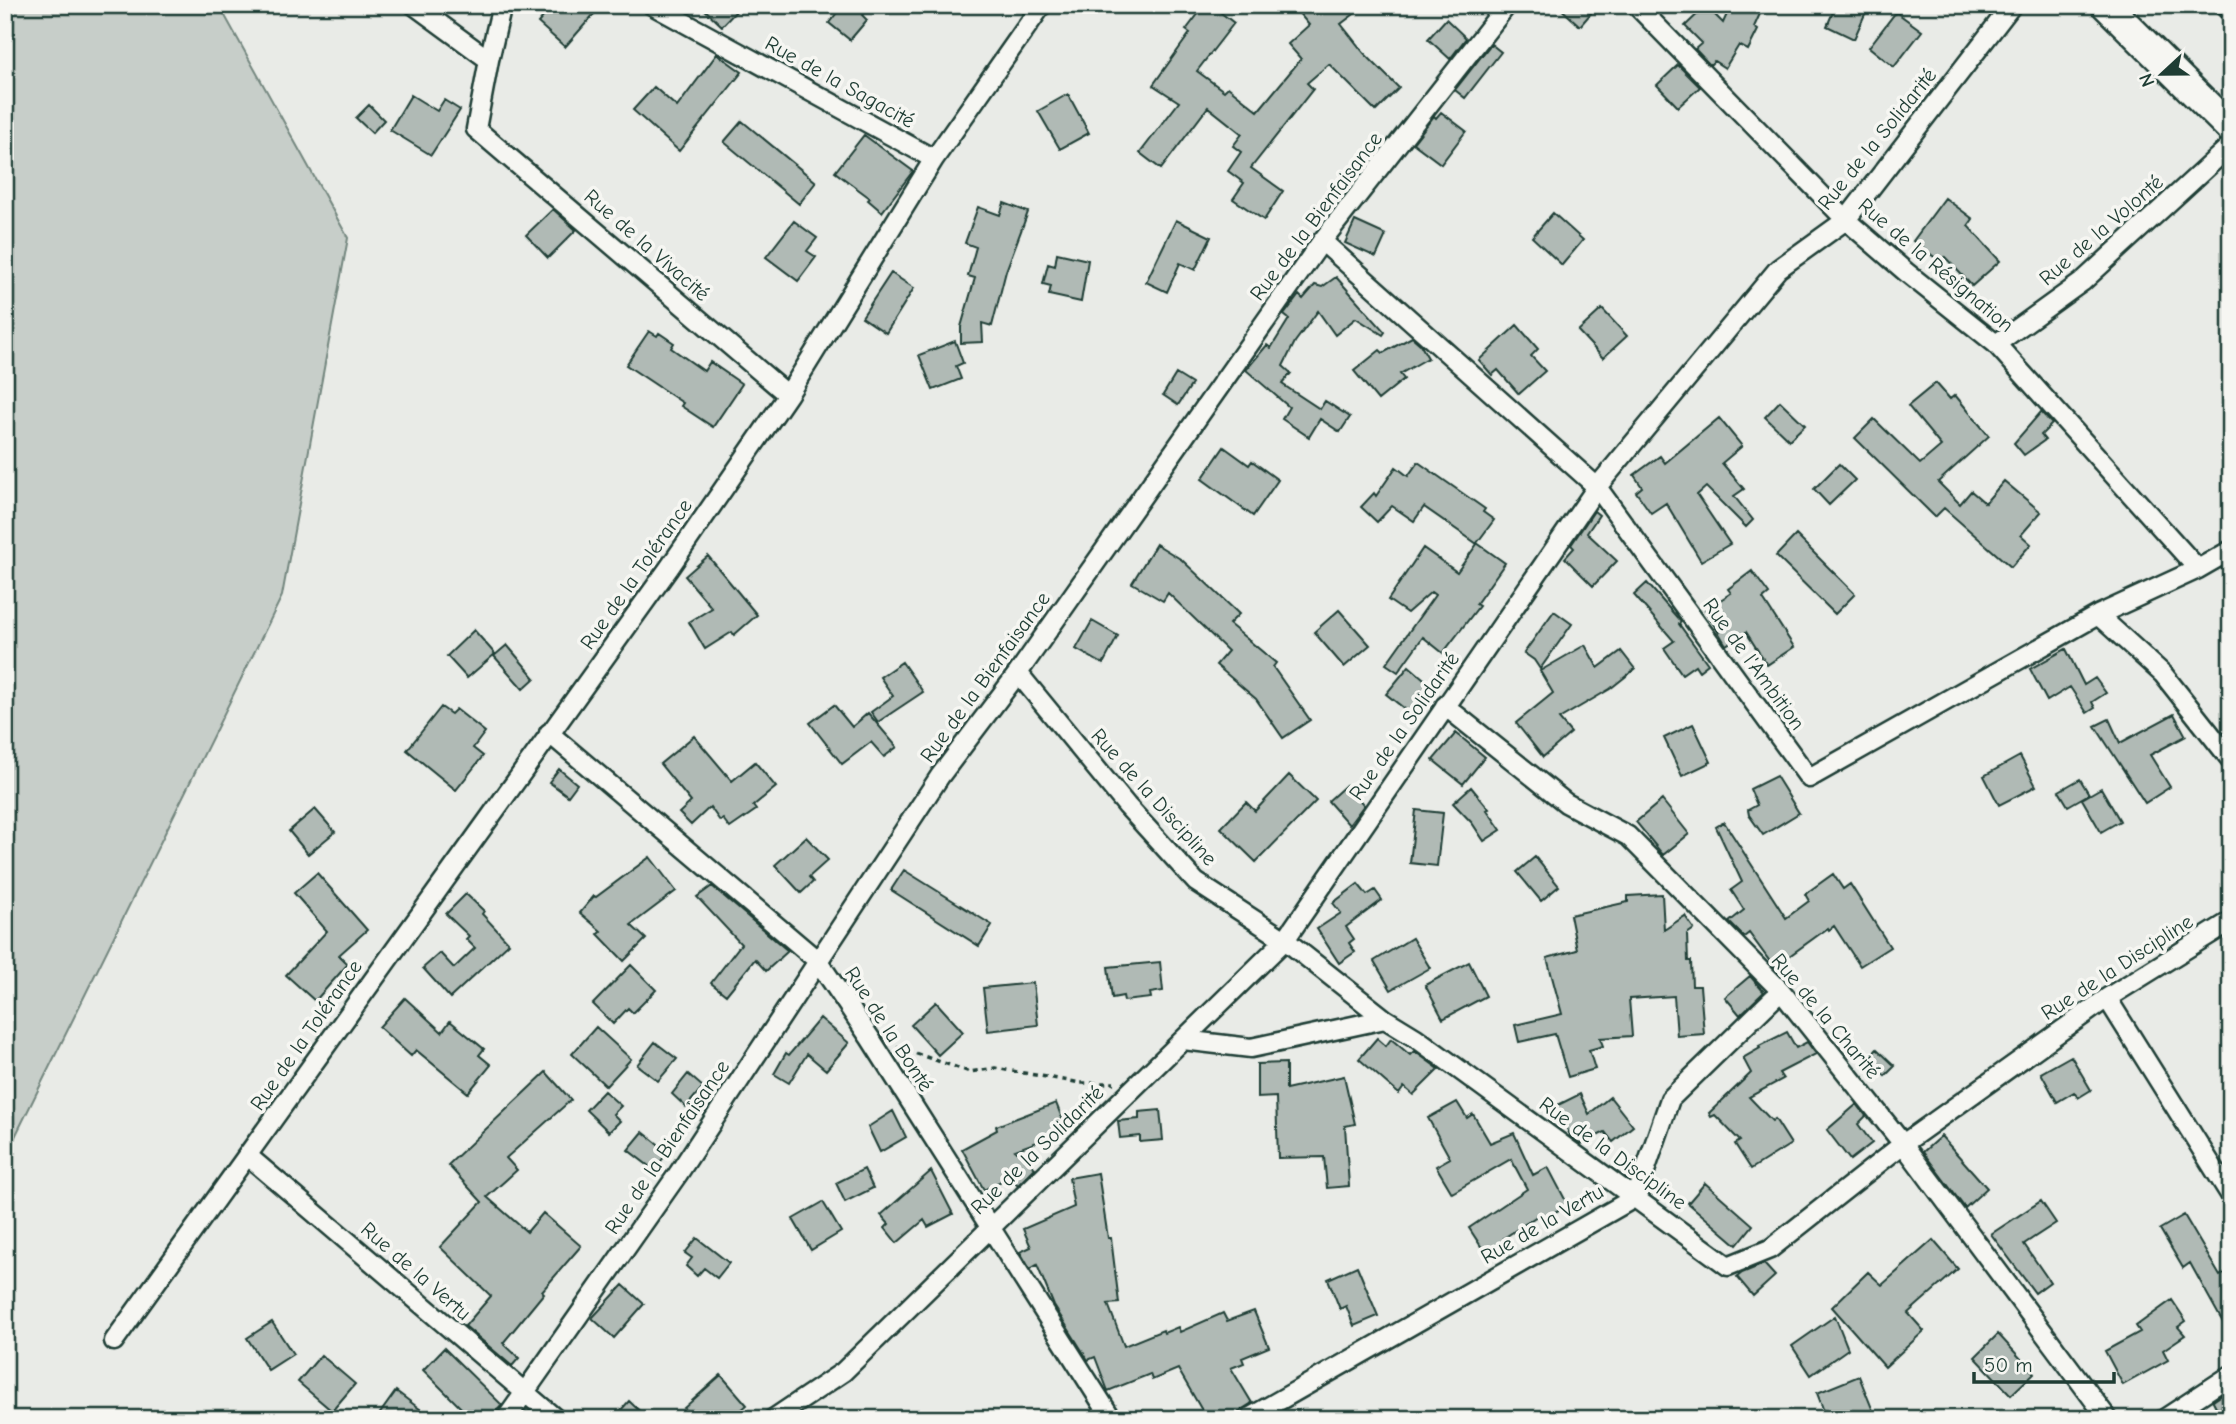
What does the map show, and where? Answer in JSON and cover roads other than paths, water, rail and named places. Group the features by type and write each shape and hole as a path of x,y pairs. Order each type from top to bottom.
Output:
{"main road":[{"path":"2106,5 2231,129"}],"street":[{"path":"414,5 489,60 502,5"},
{"name":"Rue de la Sagacité","path":"652,5 934,159"},
{"name":"Rue de la Tolérance","path":"114,1341 669,568 788,395 934,159 1042,5"},
{"name":"Rue de la Bienfaisance","path":"506,1419 678,1174 940,776 1018,673 1322,241 1507,5"},
{"name":"Rue de la Résignation","path":"1636,5 1846,220 1996,344 2198,569"},
{"name":"Rue de la Solidarité","path":"773,1419 843,1372 1285,940 1597,487 1778,270 1846,220 2012,5"},
{"name":"Rue de la Vivacité","path":"489,60 477,129 788,395"},
{"name":"Rue de la Volonté","path":"1996,344 2082,282 2231,145"},
{"name":"Rue de l'Ambition","path":"1322,241 1597,487 1809,778 2098,615 2198,569 2231,550"},
{"path":"2098,615 2164,674 2231,760"},
{"name":"Rue de la Discipline","path":"1018,673 1127,806 1196,882 1285,940 1385,1019 1636,1197 1728,1266 1770,1249 1903,1144 2106,998 2231,921"},
{"name":"Rue de la Charité","path":"1446,706 1566,803 1628,836 1781,991 1903,1144 2108,1419"},
{"name":"Rue de la Bonté","path":"549,733 818,961 870,1038 1112,1419"},
{"name":"Rue de la Vertu","path":"1247,1419 1636,1197 1670,1100 1781,991"},
{"path":"2106,998 2231,1196"},
{"path":"1183,1040 1251,1048 1385,1019"},
{"name":"Rue de la Vertu","path":"248,1156 556,1419"},
{"path":"2164,1419 2231,1375"}],"railway":[{"path":"2210,5 2231,25"}]}
